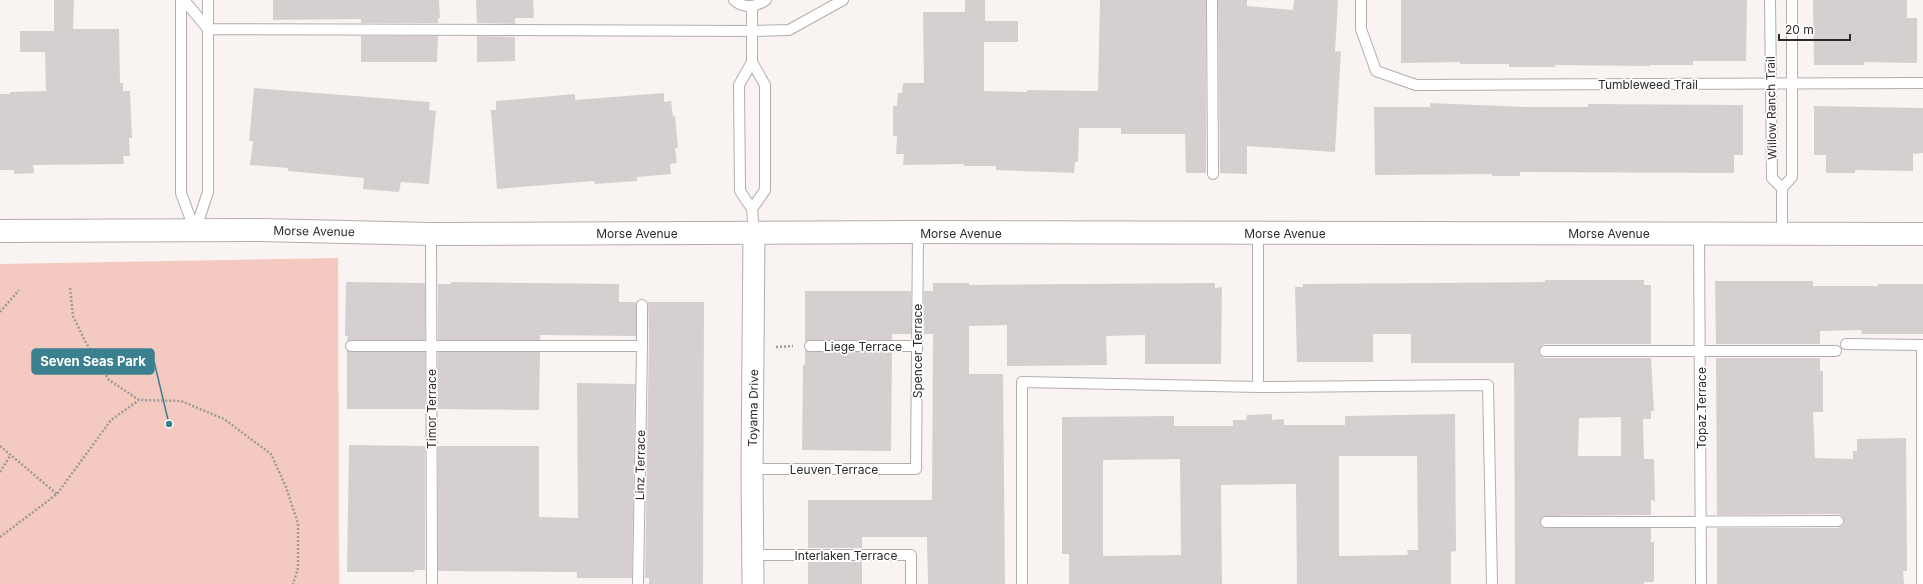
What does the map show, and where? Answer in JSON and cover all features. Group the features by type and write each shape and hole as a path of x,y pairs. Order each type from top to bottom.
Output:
{"street":[{"name":"Morse Avenue","path":"0,231 195,231 431,234 918,232 1923,234"},
{"name":"Toyama Drive","path":"752,584 754,233"}],"lane":[{"path":"182,0 208,29 751,31 789,30 843,0"},
{"path":"182,0 181,193 195,231"},
{"path":"195,231 208,192 208,0"},
{"path":"734,0 744,6 752,7 766,0"},
{"path":"1212,0 1213,174"},
{"name":"Tumbleweed Trail","path":"1361,0 1362,29 1376,71 1416,85 1923,83"},
{"name":"Willow Ranch Trail","path":"1770,0 1772,178 1782,188 1792,177 1792,0"},
{"path":"752,7 752,62 765,85 765,190 752,209"},
{"path":"752,62 739,85 740,191 752,209 754,233"},
{"path":"1782,188 1782,233"},
{"name":"Spencer Terrace","path":"916,469 918,232"},
{"path":"1258,233 1258,387"},
{"name":"Topaz Terrace","path":"1699,233 1701,584"},
{"name":"Timor Terrace","path":"431,234 432,584"},
{"name":"Linz Terrace","path":"638,584 642,306"},
{"path":"1846,344 1923,345 1922,584"},
{"path":"351,346 642,346"},
{"name":"Liege Terrace","path":"810,346 917,346"},
{"path":"1544,351 1836,350"},
{"path":"1022,584 1022,382 1258,387 1488,385 1492,584"},
{"name":"Leuven Terrace","path":"752,469 916,469"},
{"path":"1546,522 1838,521"},
{"name":"Interlaken Terrace","path":"752,555 910,555 911,584"}],"path":[{"path":"70,288 73,316 85,341 109,380 139,400 181,401 224,419 271,454 286,487 298,524 298,568 293,584"},
{"path":"0,312 19,290"},
{"path":"754,347 810,346"},
{"path":"0,537 57,494 111,420 139,400"},
{"path":"0,446 10,456 57,494"},
{"path":"0,472 10,456"}],"shaded area":[{"path":"338,258 339,584 0,584 0,264"}],"building":[{"path":"54,0 74,0 73,29 119,29 120,83 123,83 123,91 130,91 132,138 129,138 130,156 123,156 124,164 33,165 34,173 14,174 14,170 0,170 0,94 10,94 10,92 46,91 45,52 20,52 20,31 54,31"},
{"path":"273,0 439,0 440,18 438,18 438,23 361,23 361,19 273,20"},
{"path":"476,0 533,0 534,18 515,18 515,24 477,23"},
{"path":"965,0 985,0 985,21 1018,21 1018,42 984,42 984,91 1027,92 1027,90 1098,91 1100,0 1206,0 1206,173 1186,173 1185,134 1121,134 1121,128 1079,128 1078,162 1075,162 1074,173 996,170 996,166 964,166 964,164 903,165 904,154 896,154 897,136 893,136 893,106 897,106 898,93 902,93 903,83 924,83 923,12 965,12"},
{"path":"1218,0 1247,0 1247,6 1293,10 1294,0 1338,0 1335,51 1341,52 1335,152 1247,146 1247,174 1220,173"},
{"path":"1401,0 1747,0 1746,61 1693,61 1693,65 1555,65 1555,67 1509,67 1509,64 1460,64 1460,62 1401,63"},
{"path":"1813,0 1907,0 1907,18 1917,18 1917,63 1864,62 1864,65 1814,65"},
{"path":"361,36 438,36 437,62 361,62"},
{"path":"477,36 515,37 515,61 477,62"},
{"path":"254,88 430,102 429,110 436,111 429,184 401,182 399,192 363,189 364,178 288,171 288,168 250,165 253,141 249,141"},
{"path":"664,93 664,102 671,101 673,117 675,116 678,148 675,148 677,163 670,164 671,174 637,177 637,181 595,184 594,181 497,189 491,110 496,110 496,101 575,94 575,100"},
{"path":"1430,103 1528,107 1588,107 1588,104 1743,105 1743,155 1734,155 1734,173 1520,172 1520,176 1492,176 1492,174 1375,175 1374,107 1430,107"},
{"path":"1814,106 1923,108 1923,153 1913,154 1913,171 1855,170 1855,173 1826,173 1826,155 1814,155"},
{"path":"1545,280 1644,280 1644,285 1651,285 1651,344 1545,344 1541,346 1539,351 1540,355 1545,358 1651,358 1654,411 1651,411 1651,419 1643,419 1644,459 1654,459 1655,501 1651,500 1651,515 1546,516 1541,518 1540,522 1542,527 1546,528 1651,528 1651,542 1654,542 1654,582 1644,582 1644,584 1515,584 1514,363 1411,363 1411,334 1373,334 1373,362 1297,362 1295,287 1303,287 1303,284 1545,282","holes":["1621,417 1621,456 1578,456 1579,418"]},
{"path":"1715,281 1813,281 1813,286 1923,284 1923,334 1862,334 1861,330 1820,331 1820,344 1716,344"},
{"path":"346,282 425,283 425,340 347,341 348,336 345,336"},
{"path":"451,282 619,284 619,302 636,302 636,336 540,335 540,340 438,340 438,284 451,284"},
{"path":"933,283 969,283 969,285 1215,283 1215,288 1222,287 1221,364 1145,364 1145,335 1106,336 1107,365 1007,366 1007,325 969,326 969,374 1003,374 1005,584 928,584 927,537 862,537 862,548 808,548 808,500 932,500 933,334 924,334 924,291 933,291"},
{"path":"805,291 911,291 911,334 892,334 892,340 810,340 805,342"},
{"path":"648,302 704,302 703,584 649,584 649,578 645,578 649,336"},
{"path":"805,350 810,352 892,352 891,451 802,450 803,365 805,365"},
{"path":"347,351 425,352 425,409 347,409"},
{"path":"438,352 540,352 539,410 438,409"},
{"path":"1716,358 1820,358 1820,371 1823,371 1823,412 1813,412 1815,458 1853,459 1853,451 1857,451 1857,439 1906,438 1907,571 1903,571 1904,584 1717,584 1717,528 1838,528 1843,525 1844,521 1842,516 1838,514 1717,515"},
{"path":"577,383 635,384 632,578 577,578 577,572 438,571 438,446 539,446 539,517 578,518"},
{"path":"1272,414 1272,420 1284,419 1284,425 1345,425 1345,416 1455,414 1456,551 1451,552 1451,584 1297,584 1296,484 1221,485 1222,584 1069,584 1069,554 1062,554 1062,417 1174,416 1174,426 1233,426 1233,420 1246,420 1247,415","holes":["1339,456 1417,456 1418,550 1407,550 1408,555 1339,556","1180,459 1181,555 1103,556 1103,460"]},
{"path":"349,445 425,446 425,570 415,570 415,572 347,572"},
{"path":"808,562 862,562 862,584 808,584"}],"place":[{"name":"Seven Seas Park","path":"169,424"}]}
